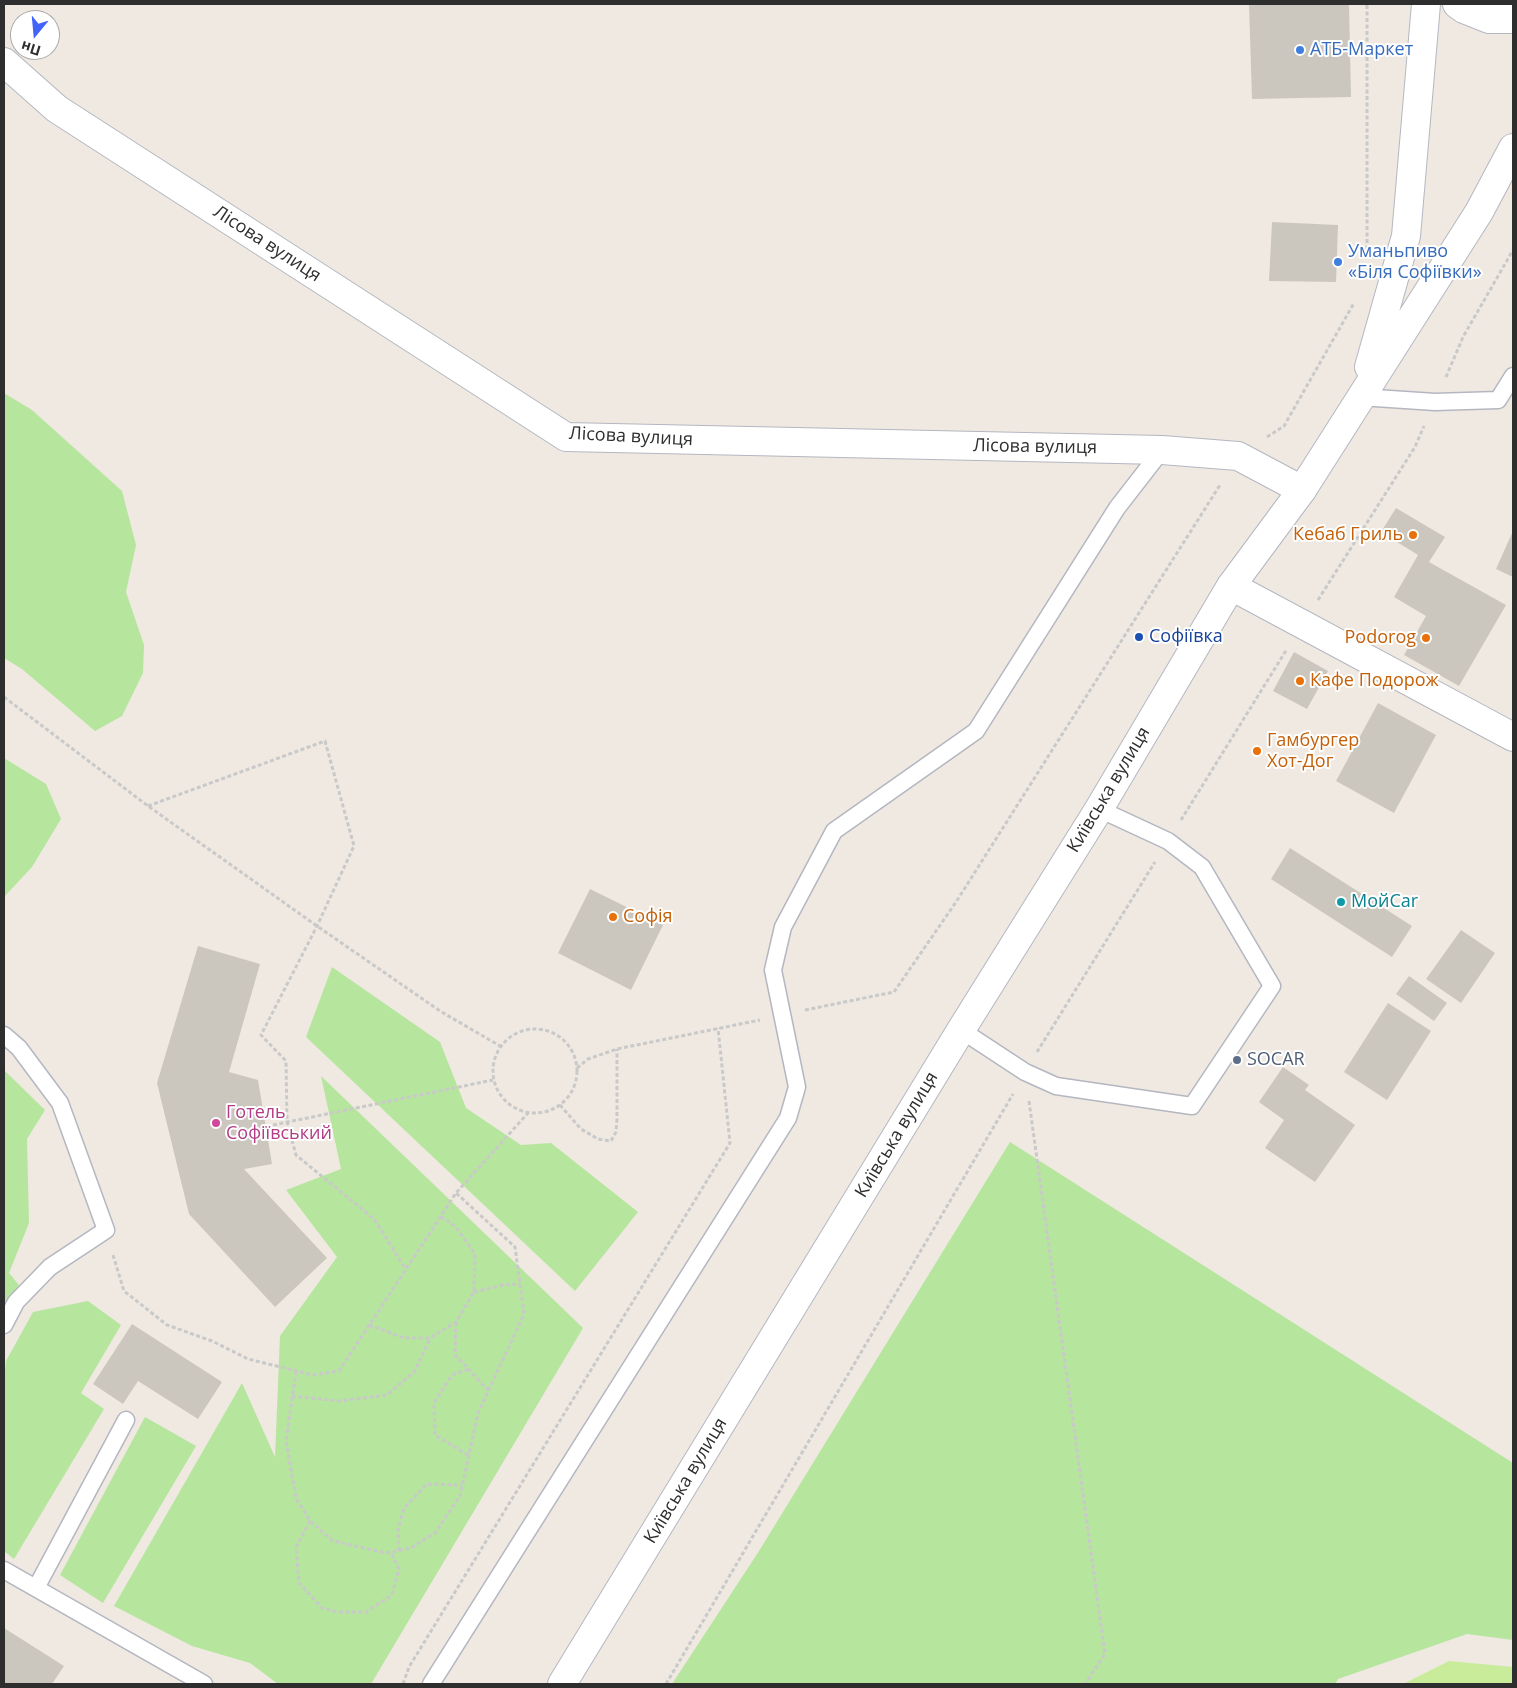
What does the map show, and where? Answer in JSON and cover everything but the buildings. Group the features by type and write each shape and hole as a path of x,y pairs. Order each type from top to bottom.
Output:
{"main road":[{"path":"1360,397 1392,291 1406,236 1426,4"},
{"path":"1457,4 1464,9 1489,19 1513,19"},
{"name":"Лісова вулиця","path":"4,62 57,109 566,437 1162,450 1238,456 1302,490"},
{"path":"1360,397 1479,212 1513,148"},
{"name":"Київська вулиця","path":"562,1684 961,1030 1099,809 1231,586 1302,490 1360,397"},
{"path":"1231,586 1513,737"}],"lane":[{"path":"1360,397 1435,402 1506,400 1513,376"},
{"path":"431,1684 788,1118 798,1087 773,970 783,927 834,831 976,731 1117,508 1162,450"},
{"path":"961,1030 1025,1072 1056,1086 1192,1106 1272,986 1202,867 1168,841 1099,809"},
{"path":"4,1035 19,1048 60,1103 106,1230 50,1267 16,1302 4,1325"},
{"path":"36,1588 126,1420"},
{"path":"4,1570 204,1684"}],"path":[{"path":"1367,4 1367,261"},
{"path":"666,1684 1025,1072 1302,624 1415,447 1463,337 1513,250"},
{"path":"578,1068 588,1059 617,1049 894,992 956,902 1238,456 1284,426 1357,298"},
{"path":"4,697 148,806 317,926 440,1011 500,1046"},
{"path":"148,806 325,741 354,846 317,926 260,1035 286,1062 287,1122 296,1155 374,1220 405,1268"},
{"path":"534,1028 547,1030 568,1044 575,1056 578,1068 576,1082 570,1095 560,1105 539,1113 528,1113 516,1109 506,1102 498,1092 493,1080 492,1068 500,1046 510,1036 521,1030 534,1028"},
{"path":"403,1684 408,1667 730,1143 718,1028"},
{"path":"560,1105 581,1129 598,1139 610,1141 616,1132 617,1119 617,1049"},
{"path":"1025,1072 1105,1654 1085,1684"},
{"path":"273,1125 493,1080"},
{"path":"106,1230 124,1291 167,1324 212,1341 248,1359 313,1375 339,1370 456,1193 528,1113"},
{"path":"296,1371 286,1441 296,1498 310,1520 333,1541 386,1553 411,1548 435,1533 460,1496 478,1413 524,1314 515,1248 456,1193"},
{"path":"368,1325 404,1338 430,1338 456,1322 474,1292 475,1254 455,1226 440,1216"},
{"path":"474,1292 503,1285 520,1284"},
{"path":"456,1322 455,1355 488,1390"},
{"path":"292,1396 338,1401 387,1395 415,1372 430,1338"},
{"path":"468,1369 452,1376 434,1403 435,1435 468,1455"},
{"path":"398,1551 398,1530 404,1508 427,1484 462,1485"},
{"path":"310,1520 296,1547 299,1583 322,1608 338,1612 366,1612 392,1595 399,1569 392,1552"}],"green space":[{"path":"4,393 32,410 122,491 136,545 126,592 144,645 143,673 122,716 95,731 22,669 4,658"},
{"path":"4,758 46,784 61,819 32,867 4,897"},
{"path":"332,967 440,1042 466,1108 521,1145 551,1143 638,1212 575,1291 306,1037"},
{"path":"4,1070 45,1110 27,1139 29,1223 9,1273 19,1285 4,1310"},
{"path":"321,1076 583,1328 371,1684 278,1684 250,1663 192,1646 114,1606 242,1383 275,1457 280,1336 337,1257 286,1190 341,1169"},
{"path":"1010,1142 1513,1463 1513,1640 1467,1634 1338,1679 1335,1684 672,1684 759,1551"},
{"path":"88,1301 121,1325 81,1393 104,1409 14,1559 4,1551 4,1380 6,1361 33,1312"},
{"path":"145,1417 196,1446 103,1603 60,1575"},
{"path":"1449,1661 1513,1667 1513,1684 1403,1684"}],"place":[{"name":"АТБ-Маркет","path":"1300,50"},
{"name":"Уманьпиво «Біля Софіївки»","path":"1338,262"},
{"name":"Кебаб Гриль","path":"1413,535"},
{"name":"Софіївка","path":"1139,637"},
{"name":"Podorog","path":"1426,638"},
{"name":"Кафе Подорож","path":"1300,681"},
{"name":"Гамбургер Хот-Дог","path":"1257,751"},
{"name":"МойCar","path":"1341,902"},
{"name":"Софія","path":"613,917"},
{"name":"SOCAR","path":"1237,1060"},
{"name":"Готель Софіївський","path":"216,1123"}]}
